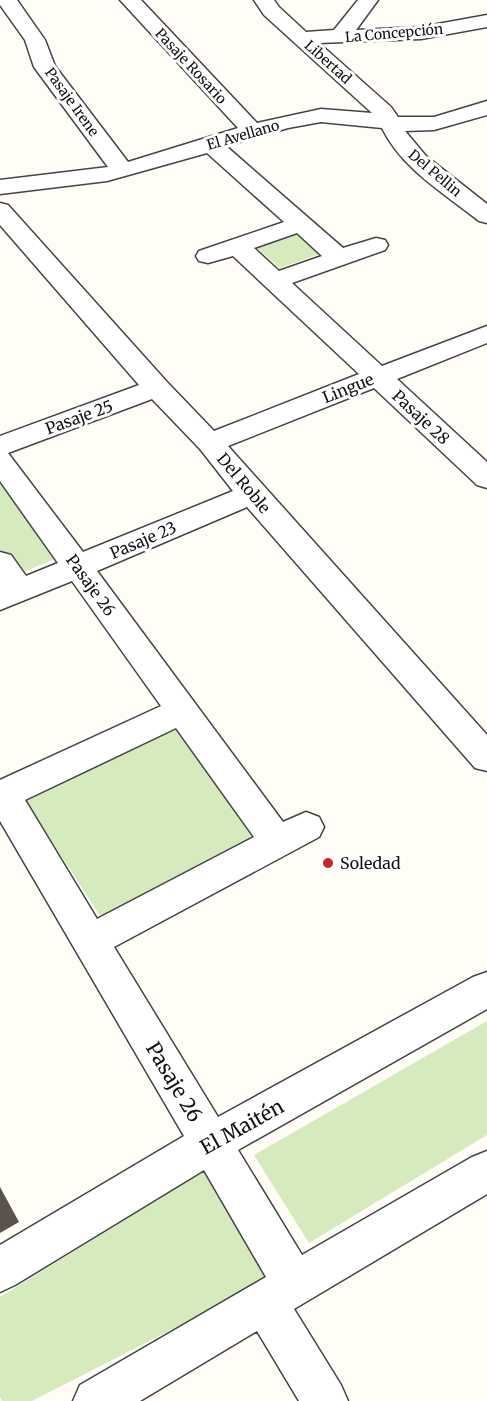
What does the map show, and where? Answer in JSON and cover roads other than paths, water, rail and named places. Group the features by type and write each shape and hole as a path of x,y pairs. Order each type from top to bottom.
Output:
{"street":[{"name":"Pasaje Rosario","path":"130,0 252,131"},
{"name":"Libertad","path":"264,0 272,11 392,123"},
{"path":"340,38 368,0"},
{"name":"Pasaje Irene","path":"6,1 35,38 42,50 45,67 123,171"},
{"name":"La Concepción","path":"301,38 421,33 487,21"},
{"name":"El Avellano","path":"0,187 123,171 252,131 308,117 330,115 392,123 435,124 487,108"},
{"name":"Del Pellin","path":"392,123 402,144 419,161 487,216"},
{"path":"210,144 339,258"},
{"name":"Del Roble","path":"0,210 157,388 210,443 252,494 487,758"},
{"path":"208,256 301,224"},
{"path":"277,280 376,245"},
{"name":"Pasaje 28","path":"237,246 277,280 376,376 487,478"},
{"name":"Lingue","path":"210,443 487,334"},
{"name":"Pasaje 25","path":"0,446 157,388"},
{"name":"Pasaje 26","path":"0,459 182,711 291,834 90,941"},
{"name":"Pasaje 23","path":"10,595 80,568 252,494"},
{"path":"0,563 10,595"},
{"name":"Pasaje 26","path":"182,711 1,795 211,1143 325,1401"},
{"name":"El Maitén","path":"0,1270 211,1143 487,990"},
{"path":"96,1401 487,1171"}],"place":[{"name":"Soledad","path":"328,863"}]}
